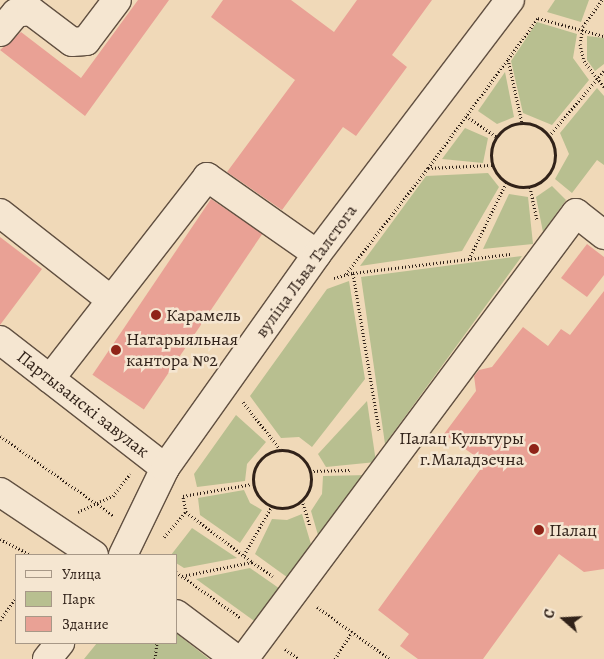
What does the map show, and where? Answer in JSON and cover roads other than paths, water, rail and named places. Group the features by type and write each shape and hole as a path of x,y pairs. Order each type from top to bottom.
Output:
{"street":[{"path":"0,32 16,13 30,5 72,42 86,40 117,0"},
{"name":"вуліца Льва Талстога","path":"130,544 165,468 317,254 510,0"},
{"path":"50,379 207,177 317,254"},
{"path":"0,213 111,300"},
{"path":"244,659 576,213 604,235"},
{"name":"Партызанскі завулак","path":"0,340 165,468"},
{"path":"0,492 93,554"},
{"path":"178,616 236,659"},
{"path":"47,659 59,644"}],"place":[{"name":"Карамель","path":"156,315"},
{"name":"Натарыяльная кантора №2","path":"116,350"},
{"name":"Палац Культуры г.Маладзечна","path":"534,449"},
{"name":"Палац","path":"539,530"}]}
